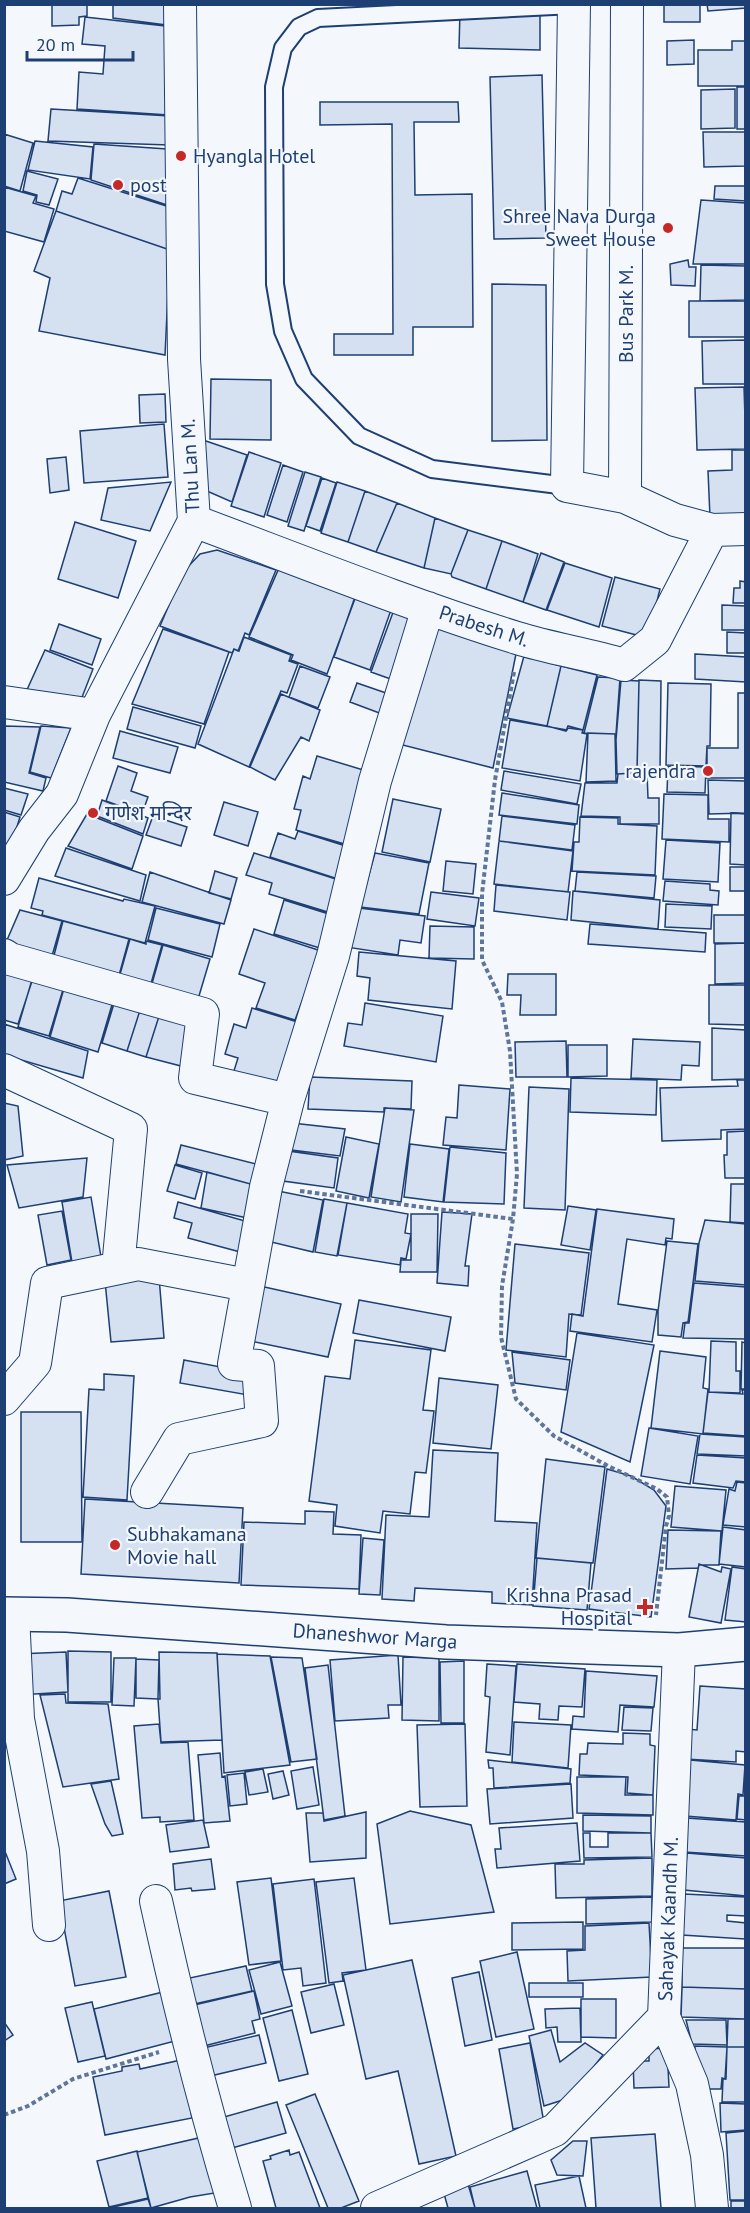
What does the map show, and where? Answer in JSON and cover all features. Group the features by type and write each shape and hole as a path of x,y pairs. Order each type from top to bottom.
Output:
{"main road":[{"name":"Dhaneshwor Marga","path":"9,1614 79,1616 446,1642 679,1650 746,1644"}],"street":[{"name":"Thu Lan M.","path":"4,879 34,830 62,794 94,716 194,521 184,359 180,4"},
{"name":"Bus Park M.","path":"625,497 627,4"},
{"path":"574,5 567,486 625,497 675,520 712,530 746,529"},
{"name":"Prabesh M.","path":"194,521 428,608 520,639 624,666 655,640 712,530"},
{"path":"147,1492 179,1439 262,1421 258,1366 234,1364 266,1187 288,1100 333,956 375,781 428,608"},
{"path":"4,702 94,716"},
{"path":"4,955 203,1014 195,1078 288,1100"},
{"path":"4,1070 131,1129 118,1268"},
{"path":"9,1388 35,1363 47,1282 138,1264 247,1285"},
{"path":"9,1614 18,1719 43,1851 49,1925"},
{"name":"Sahayak Kaandh M.","path":"377,2208 555,2130 664,2017 679,1650"},
{"path":"156,1901 207,2117 235,2208"},
{"path":"664,2017 692,2084 707,2155 712,2208"}],"lane":[{"path":"567,486 432,469 358,436 304,379 283,331 274,284 274,87 283,48 299,27 318,18 574,5"}],"path":[{"path":"520,639 495,780 482,894 482,960 502,1002 510,1051 517,1174 513,1219 502,1286 501,1337 516,1399 554,1436 608,1466 657,1489 667,1497 669,1516 656,1616 679,1650"},
{"path":"266,1187 513,1219"},
{"path":"4,2115 28,2106 74,2079 188,2043"}],"building":[{"path":"52,4 87,4 87,16 79,17 79,25 52,26"},
{"path":"113,4 173,4 174,26 113,18"},
{"path":"664,4 700,4 700,22 664,22"},
{"path":"707,4 746,4 746,8 708,11"},
{"path":"460,11 540,13 540,50 459,48"},
{"path":"85,17 174,27 169,115 77,109 79,72 103,74 105,46 82,44"},
{"path":"694,40 694,64 667,65 667,41"},
{"path":"732,41 746,41 746,86 698,86 698,50 732,50"},
{"path":"542,75 546,238 494,239 490,77"},
{"path":"737,87 746,87 746,129 737,129"},
{"path":"735,89 735,128 701,129 701,90"},
{"path":"320,102 458,102 459,122 414,122 415,195 472,194 473,327 413,327 413,355 334,355 334,334 393,334 392,124 320,125"},
{"path":"51,109 170,116 169,145 48,141"},
{"path":"703,132 746,132 746,166 704,167"},
{"path":"4,134 33,143 20,191 4,186"},
{"path":"35,141 93,147 90,179 28,170"},
{"path":"94,144 167,149 167,205 91,180"},
{"path":"27,171 58,179 49,205 36,202 37,195 23,191"},
{"path":"78,178 179,210 170,250 56,211 62,191 72,194"},
{"path":"715,186 746,186 746,201 714,199"},
{"path":"4,187 36,196 33,203 54,209 44,242 4,231"},
{"path":"701,200 746,203 746,264 693,264"},
{"path":"56,211 170,250 165,355 39,331 50,278 34,271"},
{"path":"688,260 689,267 696,267 695,286 671,285 670,264"},
{"path":"701,265 746,266 746,300 700,301"},
{"path":"492,284 546,285 547,440 492,441"},
{"path":"689,301 746,301 746,337 689,337"},
{"path":"746,340 746,384 703,384 702,341"},
{"path":"211,379 271,380 271,440 210,439"},
{"path":"744,387 746,449 697,450 695,388"},
{"path":"165,394 166,422 140,423 139,395"},
{"path":"164,424 168,477 84,483 80,431"},
{"path":"203,440 247,455 232,502 200,488"},
{"path":"732,450 746,450 746,518 710,517 708,471 732,470"},
{"path":"249,452 281,463 264,517 231,506"},
{"path":"66,457 69,490 50,493 47,459"},
{"path":"283,465 303,472 287,522 267,515"},
{"path":"305,472 321,477 304,531 288,526"},
{"path":"322,478 336,483 320,531 306,526"},
{"path":"171,482 150,531 101,520 108,488"},
{"path":"337,482 365,491 348,542 321,533"},
{"path":"365,491 397,503 376,552 348,542"},
{"path":"397,503 435,518 424,568 376,552"},
{"path":"435,518 468,530 451,574 424,568"},
{"path":"75,522 136,541 118,598 58,579"},
{"path":"468,530 502,541 486,589 452,577 451,574"},
{"path":"502,541 538,554 523,602 486,589"},
{"path":"217,550 276,570 249,635 245,633 238,651 234,649 232,653 160,626 183,572 200,554"},
{"path":"541,553 564,562 546,610 523,602"},
{"path":"565,563 612,578 599,627 547,610"},
{"path":"279,568 356,596 327,674 291,660 293,655 249,637"},
{"path":"615,577 660,589 648,638 602,626"},
{"path":"740,581 746,582 746,603 733,603 734,588 740,588"},
{"path":"356,594 392,607 370,670 334,657"},
{"path":"722,605 746,606 746,630 722,630"},
{"path":"395,607 422,618 399,682 371,672"},
{"path":"433,620 518,644 493,768 391,742"},
{"path":"59,624 101,639 92,665 50,650"},
{"path":"163,629 229,652 204,724 132,704"},
{"path":"727,632 746,633 746,653 727,653"},
{"path":"244,637 291,655 289,661 298,664 287,693 281,691 249,767 198,744 234,649 239,651"},
{"path":"45,650 93,669 79,705 21,703"},
{"path":"695,654 746,657 746,682 695,679"},
{"path":"524,656 561,666 547,726 507,718"},
{"path":"300,666 330,677 318,708 289,697"},
{"path":"561,666 597,675 583,730 568,726 566,731 547,726"},
{"path":"598,677 620,678 616,734 584,733"},
{"path":"621,680 639,681 637,773 617,774 616,740"},
{"path":"639,680 661,681 660,771 637,771"},
{"path":"357,683 389,694 382,714 350,702"},
{"path":"668,683 711,684 710,746 707,746 706,766 666,765"},
{"path":"738,693 746,693 746,778 707,778 707,748 738,748"},
{"path":"281,694 320,710 309,741 301,737 275,780 250,767"},
{"path":"133,707 201,726 195,748 127,729"},
{"path":"510,720 567,730 568,728 583,730 582,733 587,734 580,781 502,768"},
{"path":"4,726 40,727 29,773 46,778 43,791 4,782"},
{"path":"41,726 71,728 51,778 30,772"},
{"path":"120,731 178,747 170,773 113,758"},
{"path":"588,733 615,734 616,781 586,782"},
{"path":"317,756 370,772 348,845 296,830 301,810 294,809 303,776 310,779"},
{"path":"118,766 137,773 131,791 148,797 142,814 106,801"},
{"path":"668,766 706,767 705,793 667,792"},
{"path":"504,771 581,784 577,804 501,790"},
{"path":"647,772 648,798 659,798 659,824 620,824 620,817 581,816 585,783 617,783 618,774"},
{"path":"708,780 746,781 746,813 709,814"},
{"path":"4,788 28,794 21,815 4,810"},
{"path":"502,793 579,805 577,824 499,815"},
{"path":"664,794 708,795 708,819 729,819 729,842 662,839"},
{"path":"393,799 441,809 430,862 382,852"},
{"path":"102,800 148,818 143,834 97,816"},
{"path":"224,802 258,812 248,846 214,835"},
{"path":"4,812 20,817 11,846 4,844"},
{"path":"731,813 746,814 746,865 730,864"},
{"path":"87,814 143,836 132,869 68,846"},
{"path":"153,816 187,827 181,846 146,835"},
{"path":"502,816 575,825 572,850 499,841"},
{"path":"580,817 618,818 618,824 657,826 655,875 572,871 574,842 579,842"},
{"path":"298,831 352,848 341,880 270,857 278,833 295,839"},
{"path":"666,840 720,843 718,882 663,879"},
{"path":"499,841 573,851 568,892 494,884"},
{"path":"66,848 146,875 140,901 55,876"},
{"path":"254,853 342,881 331,913 269,894 272,883 246,875"},
{"path":"375,853 429,863 419,914 360,907"},
{"path":"446,861 476,864 473,894 443,891"},
{"path":"730,867 746,867 746,891 730,891"},
{"path":"215,871 237,878 231,899 209,893"},
{"path":"150,872 231,900 224,924 142,902"},
{"path":"577,872 656,876 654,898 575,891"},
{"path":"39,878 123,901 124,899 155,906 145,943 42,915 43,911 31,908"},
{"path":"665,881 710,884 710,890 719,891 718,905 663,901"},
{"path":"496,885 570,892 567,920 494,911"},
{"path":"573,891 660,900 658,929 571,920"},
{"path":"431,892 479,898 475,926 427,919"},
{"path":"284,900 332,915 323,949 274,934"},
{"path":"666,904 712,906 711,929 665,927"},
{"path":"156,908 220,924 212,957 148,940"},
{"path":"359,908 425,916 421,943 400,940 398,955 346,947"},
{"path":"20,910 62,921 50,963 4,947"},
{"path":"714,915 746,915 746,943 714,943"},
{"path":"63,921 129,939 118,979 52,963"},
{"path":"590,924 706,933 705,952 588,944"},
{"path":"430,926 474,927 474,959 429,958"},
{"path":"254,929 321,951 295,1020 256,1008 265,983 239,974"},
{"path":"130,939 146,944 146,941 162,945 148,994 117,985"},
{"path":"746,943 746,983 715,984 715,944"},
{"path":"163,945 210,959 196,1006 149,994"},
{"path":"359,952 456,961 452,1009 368,1000 370,978 357,976"},
{"path":"4,961 35,972 18,1024 4,1020"},
{"path":"34,973 65,983 49,1036 18,1027"},
{"path":"508,974 556,974 556,1015 520,1015 521,995 507,995"},
{"path":"67,978 114,998 98,1052 50,1037"},
{"path":"709,985 746,985 746,1025 709,1024"},
{"path":"116,997 142,1004 127,1051 102,1043"},
{"path":"365,1003 443,1016 436,1062 344,1046 348,1023 362,1025"},
{"path":"142,1004 161,1010 146,1057 127,1051"},
{"path":"252,1008 304,1024 284,1089 233,1074 238,1058 225,1054 234,1024 246,1028"},
{"path":"161,1010 195,1020 181,1066 146,1057"},
{"path":"4,1024 88,1051 83,1078 4,1055"},
{"path":"712,1028 746,1030 746,1079 712,1080"},
{"path":"633,1039 700,1042 699,1066 682,1065 681,1080 631,1078"},
{"path":"566,1041 567,1077 516,1077 515,1042"},
{"path":"568,1045 607,1045 607,1076 568,1077"},
{"path":"310,1077 412,1081 411,1109 384,1108 384,1112 308,1109"},
{"path":"571,1078 657,1080 656,1115 570,1112"},
{"path":"737,1080 746,1080 746,1129 721,1130 721,1139 662,1141 660,1088 738,1086"},
{"path":"459,1085 510,1089 506,1150 443,1145 446,1117 457,1118"},
{"path":"529,1087 569,1089 565,1210 524,1208"},
{"path":"4,1103 18,1106 23,1156 4,1160"},
{"path":"385,1108 414,1110 401,1202 371,1197"},
{"path":"292,1123 345,1129 340,1156 283,1149"},
{"path":"746,1131 746,1178 725,1178 724,1155 727,1155 727,1132"},
{"path":"346,1137 379,1144 369,1198 336,1191"},
{"path":"410,1144 449,1149 443,1202 404,1197"},
{"path":"181,1145 264,1166 258,1186 176,1164"},
{"path":"450,1147 506,1153 504,1204 444,1202"},
{"path":"288,1151 338,1158 334,1188 283,1181"},
{"path":"87,1158 83,1197 19,1208 7,1165"},
{"path":"175,1165 202,1173 195,1199 167,1191"},
{"path":"207,1172 258,1186 252,1219 201,1208"},
{"path":"731,1184 746,1184 746,1223 730,1222"},
{"path":"278,1191 323,1200 313,1252 267,1241"},
{"path":"91,1197 101,1257 72,1262 62,1202"},
{"path":"324,1199 347,1203 337,1256 315,1252"},
{"path":"178,1202 252,1223 244,1253 188,1238 192,1223 174,1218"},
{"path":"347,1203 408,1214 405,1233 411,1234 406,1259 401,1258 400,1265 338,1255"},
{"path":"568,1206 596,1210 590,1250 561,1245"},
{"path":"597,1209 674,1219 672,1239 666,1238 665,1245 627,1239 618,1304 657,1310 652,1342 570,1331 572,1314 583,1316"},
{"path":"62,1211 71,1260 47,1265 38,1215"},
{"path":"442,1212 472,1214 465,1266 469,1266 468,1286 437,1283"},
{"path":"411,1214 438,1214 437,1272 400,1272 401,1260 411,1260"},
{"path":"705,1220 746,1224 746,1285 695,1281 699,1243"},
{"path":"667,1241 698,1244 688,1322 683,1323 681,1337 658,1335 658,1311"},
{"path":"515,1244 589,1253 581,1315 569,1314 566,1357 506,1350"},
{"path":"159,1277 164,1338 111,1342 105,1281"},
{"path":"694,1283 746,1287 746,1339 683,1338 685,1323 689,1323"},
{"path":"260,1286 341,1304 328,1357 250,1341"},
{"path":"359,1300 451,1317 445,1351 353,1333"},
{"path":"577,1333 654,1345 630,1462 561,1432"},
{"path":"355,1340 431,1350 423,1410 434,1411 426,1473 415,1472 410,1514 383,1511 380,1533 335,1526 337,1505 309,1501 325,1376 350,1379"},
{"path":"711,1341 736,1342 736,1371 740,1371 740,1393 709,1392"},
{"path":"742,1342 746,1343 746,1389 741,1389"},
{"path":"660,1351 706,1357 703,1388 708,1389 703,1434 651,1428"},
{"path":"512,1352 570,1360 566,1390 515,1383"},
{"path":"184,1360 252,1373 248,1395 180,1383"},
{"path":"104,1374 134,1376 127,1500 83,1497 89,1389 104,1390"},
{"path":"439,1378 498,1385 491,1449 433,1443"},
{"path":"742,1390 746,1390 746,1436 703,1433 708,1392 743,1394"},
{"path":"21,1412 81,1412 82,1542 21,1542"},
{"path":"649,1428 698,1436 690,1484 641,1476"},
{"path":"700,1434 746,1437 746,1456 697,1454"},
{"path":"433,1450 498,1453 495,1521 537,1523 532,1605 492,1603 492,1592 415,1588 414,1601 382,1599 386,1515 429,1517"},
{"path":"697,1455 746,1458 746,1482 736,1481 733,1488 693,1483"},
{"path":"546,1459 605,1467 593,1563 536,1558"},
{"path":"607,1469 631,1476 654,1490 666,1506 651,1617 589,1609"},
{"path":"737,1482 746,1483 746,1527 723,1525 729,1489 735,1491"},
{"path":"675,1486 726,1490 722,1531 671,1527"},
{"path":"85,1499 243,1508 239,1583 81,1574"},
{"path":"305,1511 334,1512 333,1534 361,1535 359,1589 241,1585 244,1522 305,1524"},
{"path":"723,1527 746,1530 746,1567 719,1564"},
{"path":"668,1530 721,1531 719,1565 666,1569"},
{"path":"363,1538 384,1540 380,1595 359,1594"},
{"path":"537,1558 591,1563 587,1610 533,1606"},
{"path":"699,1564 721,1572 722,1567 731,1569 721,1623 689,1617"},
{"path":"732,1567 746,1569 746,1622 725,1620"},
{"path":"68,1651 111,1652 111,1702 68,1702"},
{"path":"66,1652 68,1692 18,1695 17,1654"},
{"path":"159,1652 217,1653 222,1740 161,1742 158,1699 160,1699"},
{"path":"217,1654 270,1656 290,1765 224,1773"},
{"path":"398,1655 401,1705 388,1705 389,1718 335,1721 330,1660"},
{"path":"271,1657 302,1658 317,1759 291,1762"},
{"path":"403,1657 439,1658 439,1721 402,1720"},
{"path":"114,1658 136,1658 134,1706 112,1705"},
{"path":"136,1659 159,1660 158,1699 136,1698"},
{"path":"464,1661 464,1723 441,1723 440,1662"},
{"path":"487,1664 516,1666 510,1755 486,1752 490,1697 485,1696"},
{"path":"517,1664 585,1669 582,1707 559,1706 558,1720 539,1719 540,1704 514,1702"},
{"path":"328,1665 345,1816 324,1820 305,1668"},
{"path":"586,1671 657,1676 654,1707 620,1705 618,1732 572,1729 573,1716 584,1717"},
{"path":"700,1686 746,1689 746,1752 736,1751 736,1762 685,1759 687,1729 697,1730"},
{"path":"65,1694 66,1703 108,1704 119,1779 63,1787 40,1695"},
{"path":"624,1707 653,1708 651,1731 622,1730"},
{"path":"514,1722 571,1725 568,1768 512,1762"},
{"path":"159,1724 161,1743 188,1742 194,1820 160,1822 160,1817 142,1818 134,1726"},
{"path":"465,1724 467,1806 420,1807 417,1725"},
{"path":"623,1733 650,1734 650,1745 655,1746 653,1795 627,1793 628,1777 579,1775 580,1754 587,1754 588,1743 623,1744"},
{"path":"220,1753 230,1821 204,1823 198,1755"},
{"path":"488,1760 571,1769 570,1783 494,1788 493,1768 489,1768"},
{"path":"690,1760 745,1765 743,1795 738,1794 736,1820 685,1816"},
{"path":"313,1767 319,1805 297,1809 291,1771"},
{"path":"263,1769 268,1792 249,1795 245,1772"},
{"path":"283,1771 289,1795 273,1799 268,1774"},
{"path":"244,1773 247,1804 230,1806 227,1775"},
{"path":"577,1777 626,1777 625,1795 653,1795 653,1815 577,1813"},
{"path":"111,1781 123,1834 112,1836 105,1824 91,1784"},
{"path":"571,1784 573,1818 490,1824 487,1789"},
{"path":"739,1796 746,1796 746,1820 737,1819"},
{"path":"410,1811 471,1825 494,1912 390,1924 377,1824"},
{"path":"366,1812 366,1858 310,1862 306,1813 323,1813 324,1821"},
{"path":"583,1815 651,1816 651,1833 583,1831"},
{"path":"686,1818 746,1822 746,1856 684,1852"},
{"path":"203,1820 209,1847 170,1852 166,1825"},
{"path":"577,1823 580,1861 497,1868 495,1849 501,1849 499,1828"},
{"path":"583,1833 590,1833 590,1847 608,1847 608,1833 651,1833 652,1857 584,1858"},
{"path":"4,1849 16,1879 4,1884"},
{"path":"687,1853 746,1858 746,1896 684,1890"},
{"path":"652,1858 652,1896 556,1898 555,1864 584,1864 584,1860"},
{"path":"211,1859 215,1889 175,1890 173,1864"},
{"path":"271,1878 281,1961 249,1965 237,1882"},
{"path":"354,1878 366,1970 342,1973 343,1981 329,1983 316,1882"},
{"path":"314,1879 326,1983 303,1986 301,1968 283,1970 273,1884"},
{"path":"109,1891 126,1977 75,1986 59,1901"},
{"path":"684,1894 746,1897 746,1916 727,1915 727,1921 746,1923 745,1939 682,1935"},
{"path":"652,1897 652,1922 586,1924 586,1899"},
{"path":"583,1922 583,1949 512,1950 512,1923"},
{"path":"649,1923 652,1977 568,1981 567,1951 585,1950 585,1926"},
{"path":"682,1948 746,1948 746,1989 682,1987"},
{"path":"517,1952 534,2029 496,2037 480,1961"},
{"path":"412,1960 456,2156 419,2164 398,2071 366,2079 343,1975"},
{"path":"280,1962 292,2006 261,2014 249,1970"},
{"path":"246,1966 252,1991 190,2005 185,1979"},
{"path":"479,1972 492,2040 465,2046 452,1978"},
{"path":"529,1983 583,1983 583,1997 529,1997"},
{"path":"334,1984 344,2025 311,2033 301,1992"},
{"path":"682,1987 746,1989 746,2019 681,2017"},
{"path":"254,1991 260,2019 252,2021 255,2033 200,2047 190,2006"},
{"path":"163,1992 175,2041 106,2059 94,2009"},
{"path":"581,1999 616,1999 616,2038 581,2037"},
{"path":"92,2002 105,2056 78,2062 65,2008"},
{"path":"580,2008 581,2042 558,2042 557,2027 546,2028 545,2009"},
{"path":"292,2010 308,2074 279,2081 263,2018"},
{"path":"728,2019 746,2019 746,2047 727,2047"},
{"path":"686,2020 726,2020 727,2045 692,2044"},
{"path":"4,2022 13,2035 4,2041"},
{"path":"551,2030 560,2062 585,2043 603,2055 569,2098 544,2106 529,2036"},
{"path":"259,2035 266,2063 206,2077 199,2049"},
{"path":"530,2043 544,2123 513,2129 499,2049"},
{"path":"695,2046 727,2047 725,2079 722,2078 721,2089 702,2089 694,2065"},
{"path":"727,2047 746,2047 746,2102 722,2102 723,2079 726,2079"},
{"path":"667,2048 669,2087 634,2088 633,2061 649,2061 649,2049"},
{"path":"181,2060 192,2118 105,2135 93,2077 122,2071 122,2067 139,2064 140,2069"},
{"path":"315,2094 359,2201 341,2208 328,2208 286,2105"},
{"path":"277,2102 286,2133 232,2148 224,2117"},
{"path":"720,2103 746,2104 746,2130 721,2132"},
{"path":"746,2131 746,2200 730,2200 726,2133"},
{"path":"655,2134 661,2208 596,2208 591,2138"},
{"path":"203,2137 221,2192 190,2197 151,2208 137,2152"},
{"path":"573,2141 587,2141 583,2176 557,2175 551,2160"},
{"path":"289,2150 290,2155 299,2152 320,2208 276,2208 263,2161 271,2159 270,2156"},
{"path":"137,2151 148,2198 109,2207 97,2161"},
{"path":"527,2171 537,2208 475,2208 470,2187"},
{"path":"579,2176 586,2208 540,2208 535,2185"},
{"path":"468,2184 475,2208 448,2208 443,2190"},
{"path":"148,2199 151,2208 109,2208"},
{"path":"731,2201 746,2201 746,2208 731,2208"}],"place":[{"name":"Hyangla Hotel","path":"181,156"},
{"name":"post","path":"118,185"},
{"name":"Shree Nava Durga Sweet House","path":"668,228"},
{"name":"rajendra","path":"708,771"},
{"name":"गणेश मन्दिर","path":"93,813"},
{"name":"Subhakamana Movie hall","path":"115,1545"},
{"name":"Krishna Prasad Hospital","path":"645,1607"}]}
